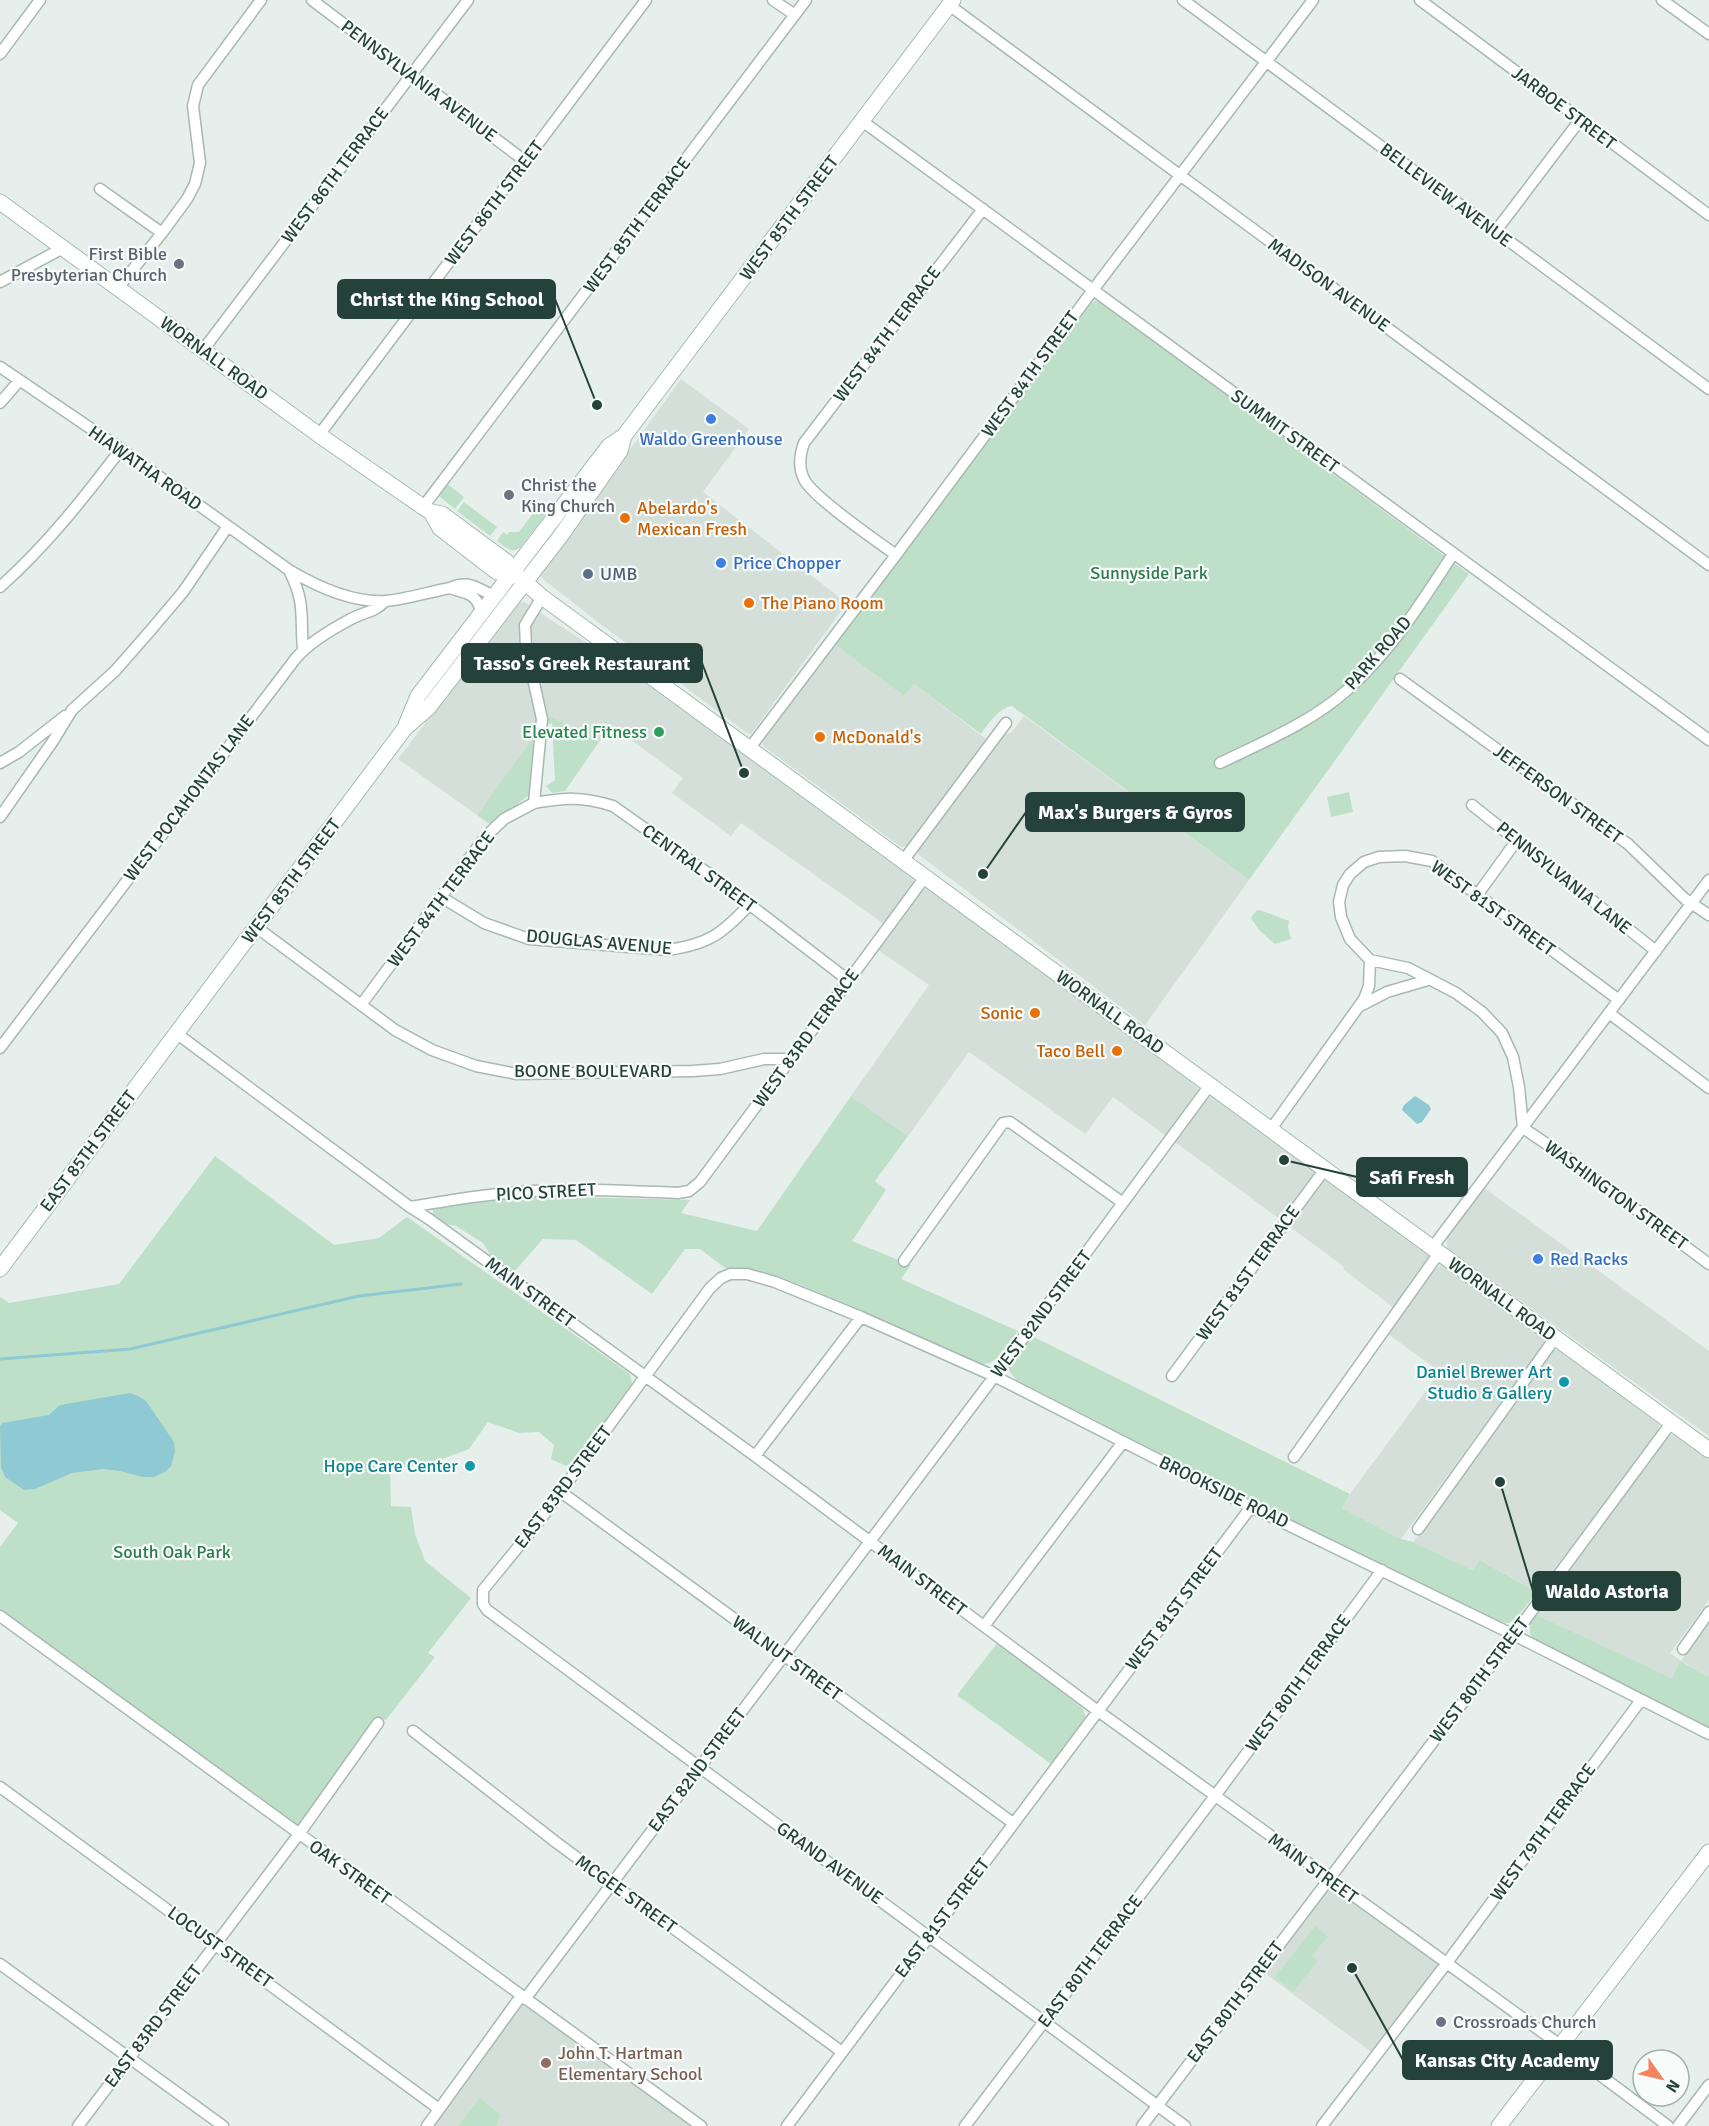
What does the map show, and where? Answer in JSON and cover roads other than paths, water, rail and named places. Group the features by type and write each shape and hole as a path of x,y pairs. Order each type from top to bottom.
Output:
{"main road":[{"name":"WEST 85TH STREET","path":"176,1033 405,728 429,707 562,534 618,454 624,436 951,3"},
{"name":"WORNALL ROAD","path":"0,202 319,435 427,510 440,528 497,572 513,572 542,597 749,749 1709,1450"},
{"name":"WEST 85TH STREET","path":"405,728 418,696 609,446 624,436"},
{"name":"EAST 85TH STREET","path":"0,1269 176,1033"},
{"path":"1499,2126 1709,1852"}],"street":[{"path":"0,54 40,0"},
{"path":"118,288 162,233 195,184 200,163 193,106 198,85 261,0"},
{"name":"PENNSYLVANIA AVENUE","path":"312,0 525,162"},
{"name":"WEST 86TH TERRACE","path":"203,350 468,0"},
{"name":"WEST 86TH STREET","path":"319,435 646,0"},
{"path":"773,0 795,15"},
{"name":"WEST 85TH TERRACE","path":"427,510 806,0"},
{"name":"BELLEVIEW AVENUE","path":"1183,0 1709,389"},
{"name":"WEST 84TH STREET","path":"749,749 1313,0"},
{"name":"JARBOE STREET","path":"1420,0 1709,214"},
{"path":"1662,0 1709,34"},
{"name":"MADISON AVENUE","path":"951,3 1180,176 1709,565"},
{"path":"1495,232 1580,120"},
{"name":"SUMMIT STREET","path":"862,121 1709,740"},
{"path":"100,189 162,233"},
{"name":"WEST 84TH TERRACE","path":"896,555 810,490 801,471 801,453 804,443 983,209"},
{"path":"0,282 63,248"},
{"name":"HIAWATHA ROAD","path":"0,368 121,449 289,570 313,584 349,597 385,601 450,588 459,583 495,596"},
{"path":"0,403 19,381"},
{"path":"0,587 17,572 76,508 121,449"},
{"path":"0,763 19,752 72,710 115,671 183,592 228,526"},
{"name":"PARK ROAD","path":"1220,763 1283,732 1325,707 1346,691 1392,643 1453,554"},
{"path":"289,570 299,590 301,601 303,650"},
{"path":"450,588 470,593 479,603 482,613"},
{"path":"534,803 542,719 526,647 525,625 542,597"},
{"name":"WEST POCAHONTAS LANE","path":"0,1048 270,690 303,650 352,618 381,606 385,601"},
{"name":"JEFFERSON STREET","path":"1401,679 1628,844 1673,888 1709,915"},
{"path":"0,817 72,710"},
{"path":"903,861 1006,723"},
{"name":"CENTRAL STREET","path":"534,803 572,797 613,806 750,904 848,981"},
{"name":"WEST 84TH TERRACE","path":"362,1005 485,837 504,819 534,803"},
{"name":"PENNSYLVANIA LANE","path":"1472,805 1656,951"},
{"path":"1478,894 1517,840"},
{"name":"WEST 81ST STREET","path":"1370,960 1350,939 1343,923 1339,908 1343,885 1350,874 1364,862 1379,857 1405,856 1432,861 1618,1000"},
{"name":"WEST 83RD TERRACE","path":"683,1192 700,1182 925,877"},
{"path":"1294,1457 1523,1128 1709,879"},
{"name":"DOUGLAS AVENUE","path":"441,897 484,923 529,939 668,950 691,947 708,940 724,930 750,904"},
{"name":"BOONE BOULEVARD","path":"256,927 395,1030 432,1050 476,1066 517,1074 693,1071 720,1069 764,1059 790,1059"},
{"path":"1271,1129 1360,1006 1369,986 1370,960 1408,968 1456,993 1473,1005 1502,1033 1513,1057 1523,1128"},
{"path":"1360,1006 1387,992 1428,980"},
{"path":"1609,1013 1709,1088"},
{"name":"MAIN STREET","path":"176,1033 410,1207 755,1456 1098,1711 1560,2044 1668,2126"},
{"name":"WEST 82ND STREET","path":"869,1541 1210,1085"},
{"path":"904,1262 1003,1124 1010,1122 1123,1203"},
{"name":"WASHINGTON STREET","path":"1523,1128 1566,1157 1709,1264"},
{"name":"WEST 81ST TERRACE","path":"1172,1376 1324,1169"},
{"name":"PICO STREET","path":"410,1207 469,1197 533,1191 598,1189 683,1192"},
{"name":"BROOKSIDE ROAD","path":"730,1274 747,1275 775,1282 994,1376 1251,1507 1514,1635 1709,1734"},
{"name":"EAST 83RD STREET","path":"481,1597 483,1590 537,1524 710,1288 721,1278 730,1274"},
{"path":"755,1456 861,1317"},
{"path":"1418,1529 1555,1338"},
{"name":"WEST 80TH STREET","path":"1329,1879 1671,1423"},
{"path":"984,1626 1123,1442"},
{"name":"WALNUT STREET","path":"561,1492 1013,1824"},
{"name":"WEST 81ST STREET","path":"1098,1711 1251,1507"},
{"name":"EAST 82ND STREET","path":"427,2126 869,1541"},
{"name":"WEST 80TH TERRACE","path":"1215,1796 1382,1570"},
{"name":"GRAND AVENUE","path":"481,1597 487,1610 1185,2126"},
{"path":"1683,1649 1709,1612"},
{"name":"OAK STREET","path":"0,1616 701,2126"},
{"name":"WEST 79TH TERRACE","path":"1322,2126 1446,1964 1641,1700"},
{"name":"EAST 81ST STREET","path":"787,2126 1098,1711"},
{"name":"EAST 83RD STREET","path":"78,2126 298,1834 378,1723"},
{"name":"MCGEE STREET","path":"413,1731 557,1844 842,2052"},
{"name":"LOCUST STREET","path":"0,1786 439,2109"},
{"name":"EAST 80TH TERRACE","path":"965,2126 1215,1796"},
{"name":"EAST 80TH STREET","path":"1142,2126 1329,1879"},
{"path":"0,1964 223,2126"},
{"path":"1678,2126 1709,2085"}],"water":[{"path":"1415,1096 1429,1105 1431,1109 1422,1122 1417,1124 1402,1110 1404,1105"},
{"path":"130,1393 146,1401 174,1442 175,1451 171,1466 165,1472 154,1477 143,1477 102,1469 72,1473 35,1489 24,1490 5,1477 1,1467 0,1426 2,1423 49,1415 60,1405"}],"waterway":[{"path":"0,1359 130,1349 359,1296 461,1284"}],"place":[{"name":"First Bible Presbyterian Church","path":"179,264"},
{"name":"Christ the King School","path":"597,405"},
{"name":"Waldo Greenhouse","path":"711,419"},
{"name":"Christ the King Church","path":"509,495"},
{"name":"Abelardo's Mexican Fresh","path":"625,518"},
{"name":"Price Chopper","path":"721,563"},
{"name":"UMB","path":"588,574"},
{"name":"The Piano Room","path":"749,603"},
{"name":"Elevated Fitness","path":"659,732"},
{"name":"McDonald's","path":"820,737"},
{"name":"Tasso's Greek Restaurant","path":"744,773"},
{"name":"Max's Burgers & Gyros","path":"983,874"},
{"name":"Sonic","path":"1035,1013"},
{"name":"Taco Bell","path":"1117,1051"},
{"name":"Safi Fresh","path":"1284,1160"},
{"name":"Red Racks","path":"1538,1259"},
{"name":"Daniel Brewer Art Studio & Gallery","path":"1564,1382"},
{"name":"Hope Care Center","path":"470,1466"},
{"name":"Waldo Astoria","path":"1500,1482"},
{"name":"Kansas City Academy","path":"1352,1968"},
{"name":"Crossroads Church","path":"1441,2022"},
{"name":"John T. Hartman Elementary School","path":"546,2063"}],"park label":[{"name":"Sunnyside Park","path":"1149,573"},
{"name":"South Oak Park","path":"172,1552"}]}
